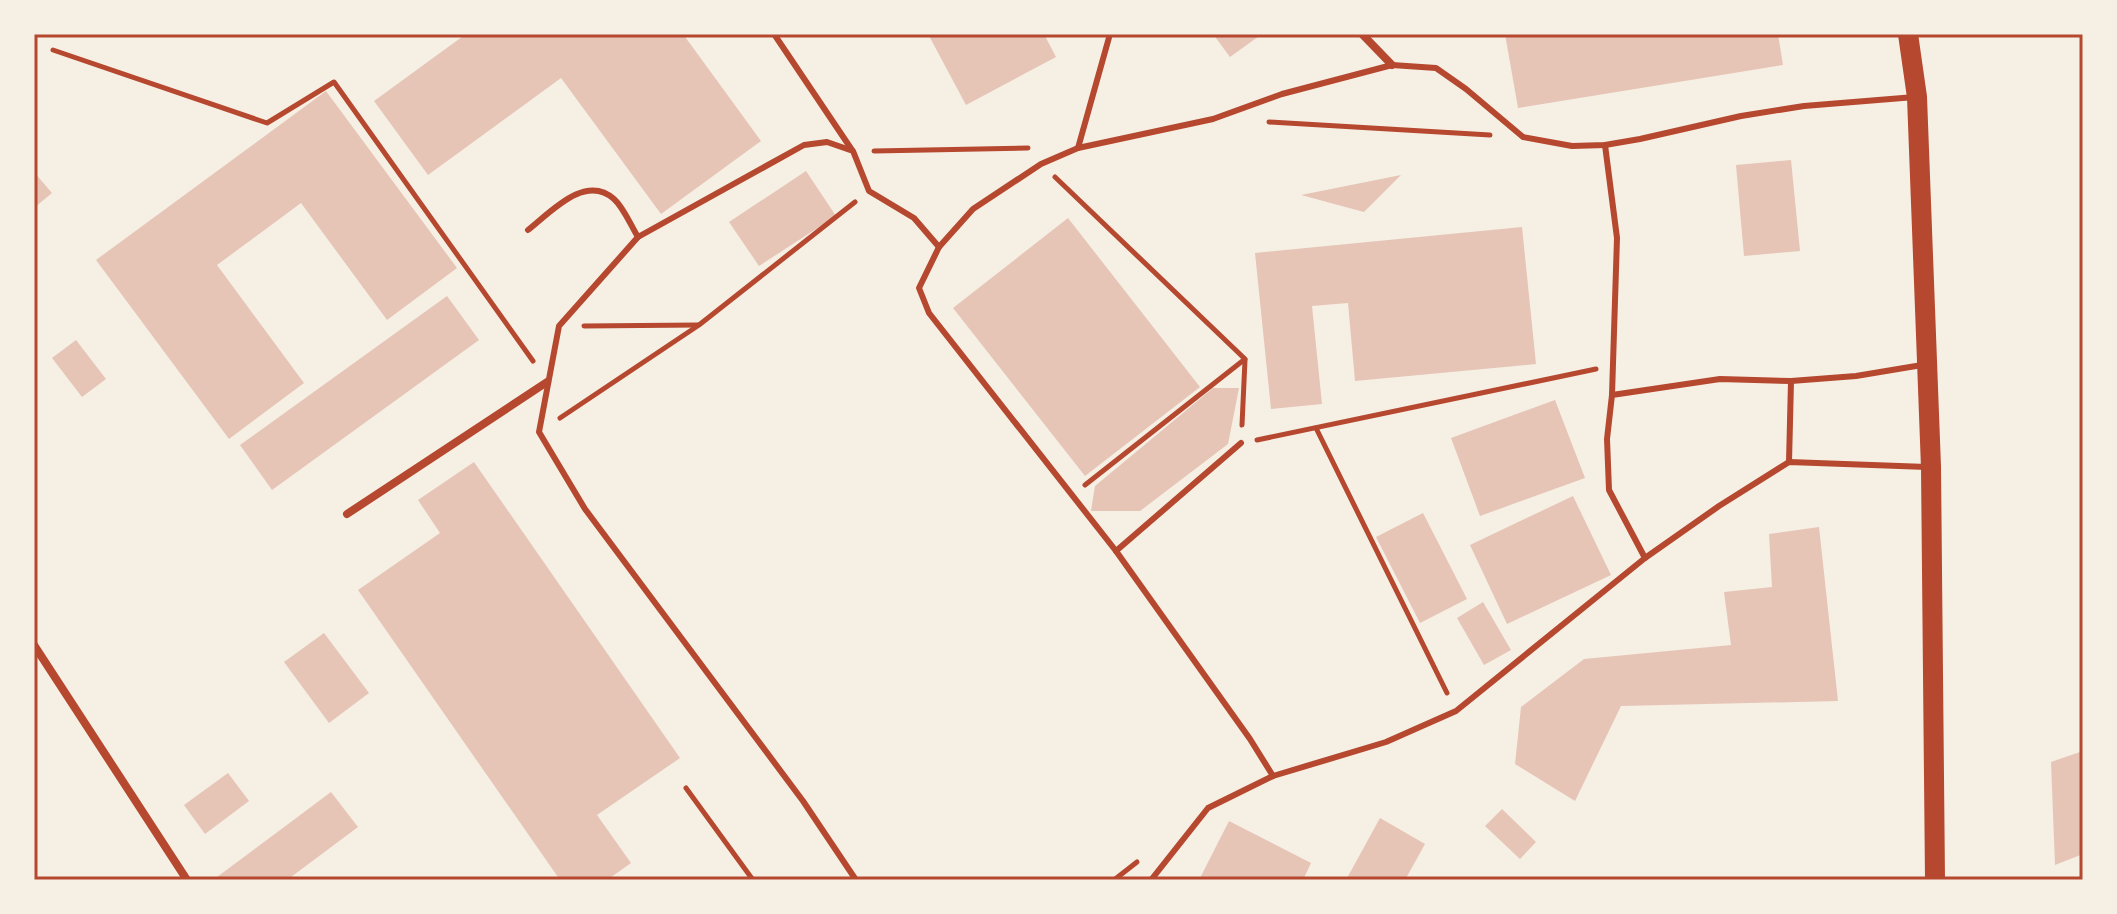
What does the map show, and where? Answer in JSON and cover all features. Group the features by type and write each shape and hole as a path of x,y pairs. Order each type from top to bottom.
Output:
{"main road":[{"path":"1908,34 1917,97 1931,467 1935,880"}],"street":[{"path":"1362,34 1392,65"},
{"path":"347,514 547,382"},
{"path":"34,645 187,880"}],"lane":[{"path":"774,34 853,151 869,191 914,218 939,247"},
{"path":"1078,148 1110,34"},
{"path":"1273,776 1116,551 929,313 919,288 939,247 973,209 1041,164 1078,148 1213,119 1282,94 1392,65 1436,68 1523,137 1572,146 1605,145 1788,109 1917,97"},
{"path":"853,151 827,142 804,145 638,237 559,326 539,432 593,521 803,801 856,880"},
{"path":"1605,145 1617,238 1614,365 1607,439 1609,490 1645,558"},
{"path":"528,230 576,193 593,191 614,199 638,237"},
{"path":"1612,395 1720,379 1791,381 1856,376 1926,364"},
{"path":"1789,462 1791,381"},
{"path":"1116,551 1241,443"},
{"path":"1151,880 1208,808 1273,776 1386,742 1456,711 1645,558 1789,462 1931,467"}],"path":[{"path":"53,50 267,123 334,82 547,382"},
{"path":"1260,122 1523,137"},
{"path":"853,151 1033,148"},
{"path":"1041,164 1245,359 1241,443 1614,365"},
{"path":"539,432 699,325 869,191"},
{"path":"559,326 699,325"},
{"path":"1072,496 1245,359"},
{"path":"1316,428 1456,711"},
{"path":"686,788 753,880"}],"building":[{"path":"466,34 683,34 761,141 661,214 561,78 428,175 374,101"},
{"path":"928,34 1044,34 1056,57 966,105"},
{"path":"1213,34 1262,34 1230,57"},
{"path":"1505,34 1778,34 1783,65 1518,108"},
{"path":"326,91 457,268 387,320 301,203 217,265 304,383 229,439 96,260"},
{"path":"1791,160 1800,251 1744,256 1736,165"},
{"path":"806,171 836,216 759,266 729,222"},
{"path":"34,172 52,193 34,208"},
{"path":"1401,175 1364,212 1301,195"},
{"path":"1068,218 1200,387 1085,476 953,308"},
{"path":"1522,227 1536,364 1355,381 1348,303 1312,306 1322,404 1271,409 1255,253"},
{"path":"447,296 479,340 272,490 240,445"},
{"path":"76,340 106,379 82,397 52,358"},
{"path":"1213,388 1239,388 1228,444 1140,511 1091,511 1095,486"},
{"path":"1555,400 1585,478 1480,516 1451,438"},
{"path":"474,462 680,758 597,815 631,863 607,880 560,880 358,590 440,533 418,500"},
{"path":"1573,496 1611,575 1507,624 1470,545"},
{"path":"1423,513 1467,599 1420,623 1376,537"},
{"path":"1819,527 1838,701 1621,706 1575,801 1515,764 1521,707 1584,659 1731,645 1724,592 1772,587 1769,534"},
{"path":"1483,602 1511,650 1484,665 1457,618"},
{"path":"324,633 369,693 329,723 284,662"},
{"path":"2083,751 2083,854 2055,865 2051,762"},
{"path":"228,773 249,801 205,834 184,805"},
{"path":"331,792 358,827 287,880 213,880"},
{"path":"1502,809 1536,842 1520,859 1485,826"},
{"path":"1380,818 1425,844 1405,880 1346,880"},
{"path":"1229,821 1311,863 1303,880 1199,880"}]}
